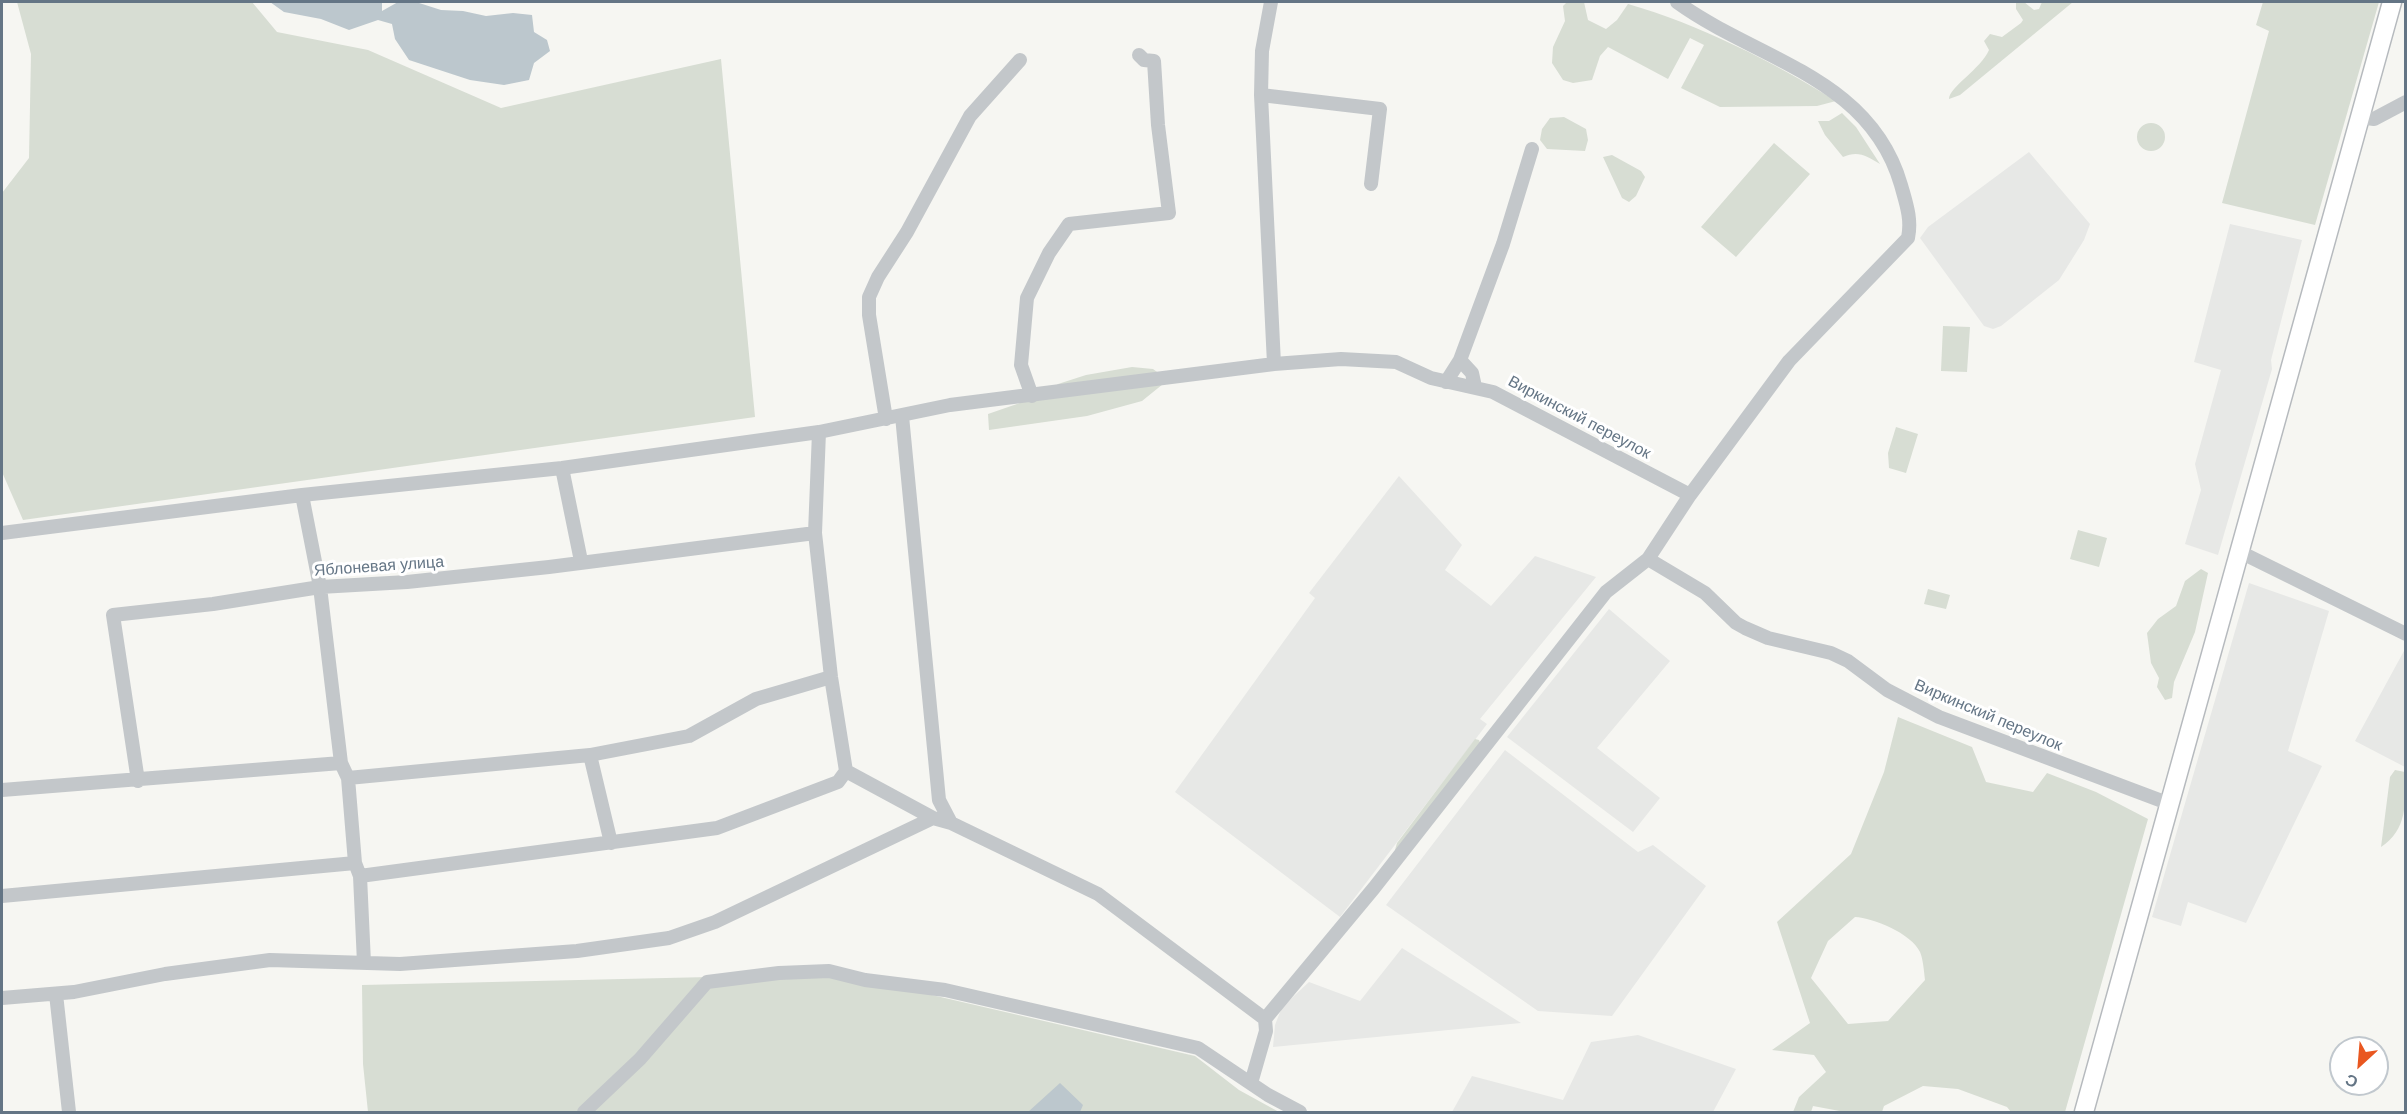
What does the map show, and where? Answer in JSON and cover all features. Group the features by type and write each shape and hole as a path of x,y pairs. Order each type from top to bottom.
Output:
{"main road":[{"path":"2084,1113 2392,2"}],"street":[{"path":"1271,2 1262,51 1261,95 1274,364"},
{"path":"1251,1083 1266,1031 1265,1019 1374,888 1606,592 1648,559 1690,495 1789,361 1902,247 1908,238 1910,218 1892,158 1864,117 1819,80 1677,2"},
{"path":"1032,396 1021,365 1027,298 1049,253 1069,224 1169,213 1158,125 1154,61 1144,60 1139,55"},
{"path":"886,419 869,315 869,297 878,277 913,222 970,116 1020,60"},
{"path":"1261,95 1380,109 1371,184"},
{"path":"2360,117 2374,119 2406,102"},
{"path":"1446,382 1460,360 1503,244 1532,149"},
{"name":"Виркинский переулок","path":"2,533 302,495 562,468 819,432 950,405 1274,364 1341,358 1396,362 1446,382 1493,392 1520,404 1690,495"},
{"path":"1460,360 1472,373 1475,387"},
{"path":"902,416 939,800 951,822"},
{"path":"360,876 717,828 837,782 846,771 831,677 815,533 819,432"},
{"path":"562,468 581,561"},
{"path":"302,495 320,587 341,763 348,778 355,862 360,876 364,963"},
{"name":"Яблоневая улица","path":"138,782 113,615 213,604 320,587 407,582 549,567 581,561 815,533"},
{"path":"2238,551 2406,634"},
{"name":"Виркинский переулок","path":"1648,559 1705,593 1736,623 1745,628 1768,638 1832,652 1887,690 1939,717 2170,804"},
{"path":"348,778 590,755 689,736 756,699 831,677"},
{"path":"590,755 611,843"},
{"path":"2,790 138,782 341,763"},
{"path":"846,771 933,818 951,822 1098,894 1265,1019"},
{"path":"2,998 56,993 165,974 270,960 400,964 577,951 669,938 715,922 933,818"},
{"path":"2,896 355,862"},
{"path":"584,1113 640,1059 707,982 779,973 829,971 865,980 945,990 1198,1048 1300,1113"},
{"path":"56,993 69,1113"}],"shaded area":[{"path":"17,2 252,2 277,32 368,50 501,108 721,59 755,417 23,520 2,472 2,193 29,158 31,54"},
{"path":"270,2 382,2 382,11 398,2 416,2 441,10 463,11 486,16 513,13 532,15 534,32 547,40 550,51 534,63 529,80 504,85 470,80 409,60 395,39 392,24 378,20 349,30 321,19 284,12"},
{"path":"1567,2 1584,2 1588,20 1606,29 1617,20 1628,4 1654,12 1735,45 1836,101 1817,106 1720,107 1681,88 1704,45 1690,38 1668,79 1608,47 1600,56 1592,80 1573,83 1563,80 1552,63 1553,47 1565,21 1563,6"},
{"path":"2016,2 2024,2 2034,10 2039,9 2042,2 2073,2 1960,95 1949,99 1954,89 1985,57 1989,50 1984,41 1990,34 2002,37 2021,23 2023,20 2016,9"},
{"path":"2263,2 2379,2 2315,225 2222,203 2269,31 2256,25"},
{"path":"1842,113 1856,127 1880,164 1867,156 1858,154 1843,157 1825,135 1818,121 1829,121"},
{"path":"1564,117 1586,129 1588,140 1585,151 1547,149 1540,140 1542,129 1550,118"},
{"path":"2151,123 2161,127 2165,137 2161,147 2151,151 2141,147 2137,137 2141,127"},
{"path":"1774,143 1810,174 1736,257 1701,227"},
{"path":"2029,152 2090,224 2084,240 2059,280 2001,326 1993,329 1984,326 1920,238 1928,227"},
{"path":"1612,155 1641,171 1645,177 1636,196 1629,202 1622,198 1603,157"},
{"path":"2230,224 2302,240 2271,360 2272,369 2218,555 2185,544 2201,490 2195,464 2221,370 2194,362"},
{"path":"1943,326 1970,327 1967,372 1941,371"},
{"path":"1132,367 1153,369 1168,380 1142,401 1087,416 989,430 988,414 1043,395 1058,384 1086,375"},
{"path":"1896,427 1918,434 1906,473 1889,468 1888,453"},
{"path":"1399,476 1462,545 1445,570 1491,606 1535,556 1596,577 1480,719 1487,724 1340,917 1175,792 1315,598 1309,593"},
{"path":"2078,530 2107,538 2099,567 2070,559"},
{"path":"2201,569 2208,573 2195,632 2174,682 2172,698 2165,700 2157,687 2159,678 2151,663 2147,633 2158,619 2176,606 2185,581"},
{"path":"2249,583 2329,611 2288,751 2322,766 2246,923 2188,902 2181,926 2152,917"},
{"path":"1928,589 1950,595 1946,609 1924,604"},
{"path":"1609,609 1670,661 1597,748 1660,798 1633,832 1507,737"},
{"path":"2405,649 2405,767 2355,741"},
{"path":"1898,717 1972,747 1986,782 2033,792 2047,773 2096,792 2148,819 2065,1112 2011,1112 2007,1107 1958,1089 1923,1086 1884,1106 1882,1112 1845,1112 1813,1106 1811,1112 1793,1112 1799,1097 1826,1072 1814,1055 1772,1050 1810,1023 1777,922 1851,854 1884,772","holes":["1855,917 1891,928 1909,939 1920,952 1925,980 1888,1021 1848,1024 1811,978 1828,941"]},
{"path":"1475,739 1479,740 1481,745 1400,852 1395,850 1397,843"},
{"path":"1505,750 1638,852 1653,845 1706,886 1612,1016 1538,1011 1386,905"},
{"path":"2395,770 2405,772 2405,805 2396,833 2381,847 2390,777"},
{"path":"1402,948 1521,1023 1273,1047 1275,1025 1282,1007 1309,982 1360,1001"},
{"path":"796,975 850,976 1195,1056 1239,1090 1279,1112 368,1112 363,1064 362,985"},
{"path":"1638,1035 1736,1069 1713,1112 1452,1112 1472,1076 1563,1100 1591,1042"},
{"path":"1060,1083 1083,1105 1080,1112 1028,1112"}]}
